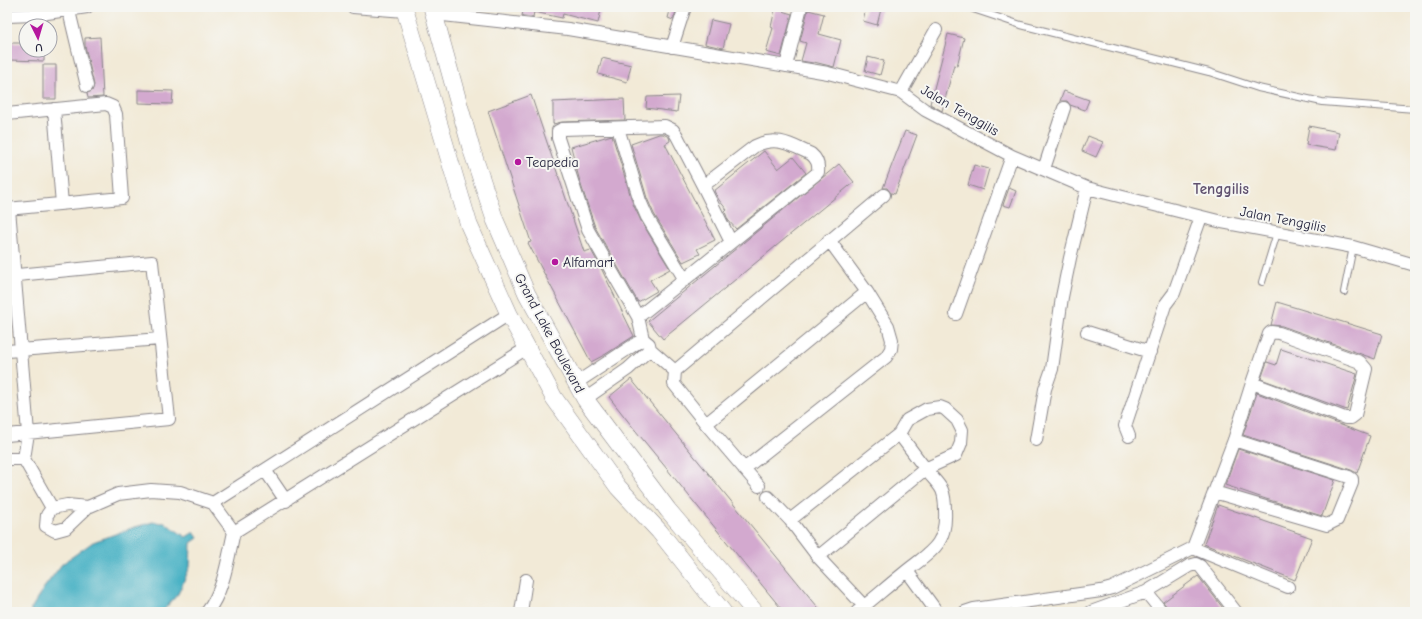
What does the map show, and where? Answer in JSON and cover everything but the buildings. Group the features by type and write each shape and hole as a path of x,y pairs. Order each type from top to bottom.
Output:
{"street":[{"path":"7,16 34,15 68,8 87,7"},
{"path":"353,7 405,9"},
{"path":"672,47 685,7"},
{"path":"786,66 801,7"},
{"path":"68,8 87,86"},
{"name":"Grand Lake Boulevard","path":"405,9 469,225 509,314 554,398 618,487 659,531 723,612"},
{"name":"Grand Lake Boulevard","path":"433,10 471,148 495,220 526,294 585,399 668,510 755,612"},
{"name":"Jalan Tenggilis","path":"433,10 568,29 828,73 901,92 925,110 1012,156 1087,188 1222,222 1353,247 1415,265"},
{"path":"901,92 936,30"},
{"path":"7,114 106,104 113,107 116,114 122,198 8,209 11,275 21,350 28,433 24,459 52,508"},
{"path":"1044,169 1064,108"},
{"path":"54,109 62,204"},
{"path":"675,371 646,344 638,317 588,230 558,138 558,131 562,129 658,126 665,126 673,130 731,242"},
{"path":"618,128 640,202 647,217 685,280"},
{"path":"638,317 818,172 819,165 816,158 811,154 779,140 763,142 755,146 703,186"},
{"path":"449,157 471,148"},
{"path":"956,314 1012,156"},
{"path":"1036,440 1045,389 1052,365 1062,297 1087,188"},
{"path":"759,486 674,384 675,371 884,195"},
{"path":"1128,436 1125,426 1165,305 1174,294 1201,217"},
{"path":"744,469 886,357 891,349 891,333 888,326 867,292 829,240"},
{"path":"7,435 169,419 152,262 11,275"},
{"path":"706,424 867,292"},
{"path":"213,502 509,314"},
{"path":"1087,332 1150,352"},
{"path":"965,612 982,607 1101,591 1112,588 1193,548 1234,440 1252,383 1270,334 1274,332 1360,362 1366,369 1355,415 1351,418 1345,418 1252,383"},
{"path":"7,352 160,339"},
{"path":"576,383 646,344"},
{"path":"585,399 628,369 646,344"},
{"path":"207,612 211,607 223,579 234,532 286,501 527,348"},
{"path":"790,520 899,434 907,420 927,409 940,408 945,409 957,420 962,430 961,443 956,455 925,469 818,557"},
{"path":"768,497 790,520 860,609 928,555 940,542 944,532 946,521 943,492 899,434"},
{"path":"1214,492 1327,525 1337,520 1352,483 1352,479 1349,477 1234,440"},
{"path":"7,459 24,459"},
{"path":"265,470 286,501"},
{"path":"88,507 67,505 52,508 47,515 46,526 55,531 66,528 88,507 118,494 151,490 180,492 213,502 234,532"},
{"path":"1193,548 1288,587"},
{"path":"1091,612 1146,592 1189,566 1196,564 1200,566 1236,612"},
{"path":"906,571 934,611"},
{"path":"521,612 526,580"},
{"path":"1146,592 1162,612"}],"lane":[{"path":"970,7 1021,25 1209,72 1258,88 1322,102 1415,109"},
{"path":"1262,282 1277,233"},
{"path":"1344,292 1353,247"}],"water":[{"path":"153,522 165,523 186,537 194,532 198,538 191,543 190,567 178,594 162,612 31,612 31,609 43,589 62,564 93,542"}],"place":[{"name":"Teapedia","path":"518,162"},
{"name":"Alfamart","path":"555,262"}],"district":[{"name":"Tenggilis","path":"1221,189"}]}
